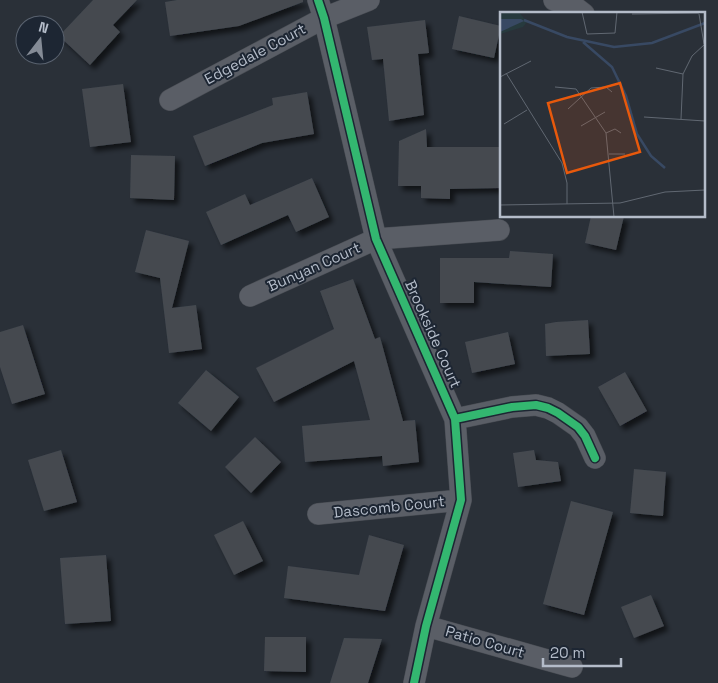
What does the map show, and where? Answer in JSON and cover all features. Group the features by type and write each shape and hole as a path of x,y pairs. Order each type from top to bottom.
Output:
{"street":[{"name":"Edgedale Court","path":"170,100 321,9 369,0"},
{"path":"554,0 575,7 581,12"},
{"name":"Brookside Court","path":"321,9 376,239 456,419 461,500 426,626 414,683"},
{"name":"Bunyan Court","path":"250,296 376,239 499,230"},
{"path":"456,419 512,407 536,406 548,408 578,427 585,436 595,458"},
{"name":"Dascomb Court","path":"318,514 461,500"},
{"name":"Patio Court","path":"426,626 572,667"}],"building":[{"path":"93,0 137,0 113,25 120,32 90,65 65,42 65,30"},
{"path":"177,0 303,0 303,2 239,26 170,36 165,2"},
{"path":"459,16 500,26 494,58 452,49"},
{"path":"425,20 429,53 418,54 424,115 389,121 383,59 372,60 367,27"},
{"path":"123,84 131,142 90,147 82,89"},
{"path":"307,92 314,134 262,143 205,166 193,136 273,105 272,98"},
{"path":"426,129 427,147 500,147 500,188 450,189 450,199 421,198 421,186 398,186 399,141"},
{"path":"131,155 175,156 174,200 130,198"},
{"path":"312,178 329,217 296,232 288,215 221,245 206,212 245,194 250,205"},
{"path":"591,218 624,218 616,250 585,243"},
{"path":"146,230 189,241 172,308 196,305 202,349 169,353 160,278 135,272"},
{"path":"510,251 553,254 551,287 474,282 474,303 440,303 440,258 509,258"},
{"path":"353,279 375,339 380,337 403,421 415,420 419,462 383,466 382,456 305,462 302,426 370,420 354,361 274,402 256,368 334,329 320,291"},
{"path":"588,320 590,354 546,356 545,324"},
{"path":"23,325 45,394 12,404 0,367 0,332"},
{"path":"508,332 515,364 472,373 465,342"},
{"path":"206,370 239,397 211,431 178,403"},
{"path":"625,372 647,411 620,426 598,387"},
{"path":"255,437 281,462 251,493 225,467"},
{"path":"61,450 77,502 44,511 28,460"},
{"path":"534,450 536,460 558,462 561,481 518,487 513,453"},
{"path":"634,469 666,472 663,516 630,513"},
{"path":"571,501 613,512 584,615 543,604"},
{"path":"243,521 263,561 234,575 214,535"},
{"path":"369,535 404,545 385,611 284,598 288,566 359,575"},
{"path":"106,555 111,621 65,624 60,558"},
{"path":"651,595 664,626 634,638 621,607"},
{"path":"265,637 306,637 306,672 264,671"},
{"path":"344,638 382,639 368,683 330,683"}],"cycle path":[{"path":"318,0 324,18 376,239 455,419 461,500 426,626 414,683"},
{"path":"455,419 512,407 536,405 548,408 578,427 585,436 595,458"}]}
